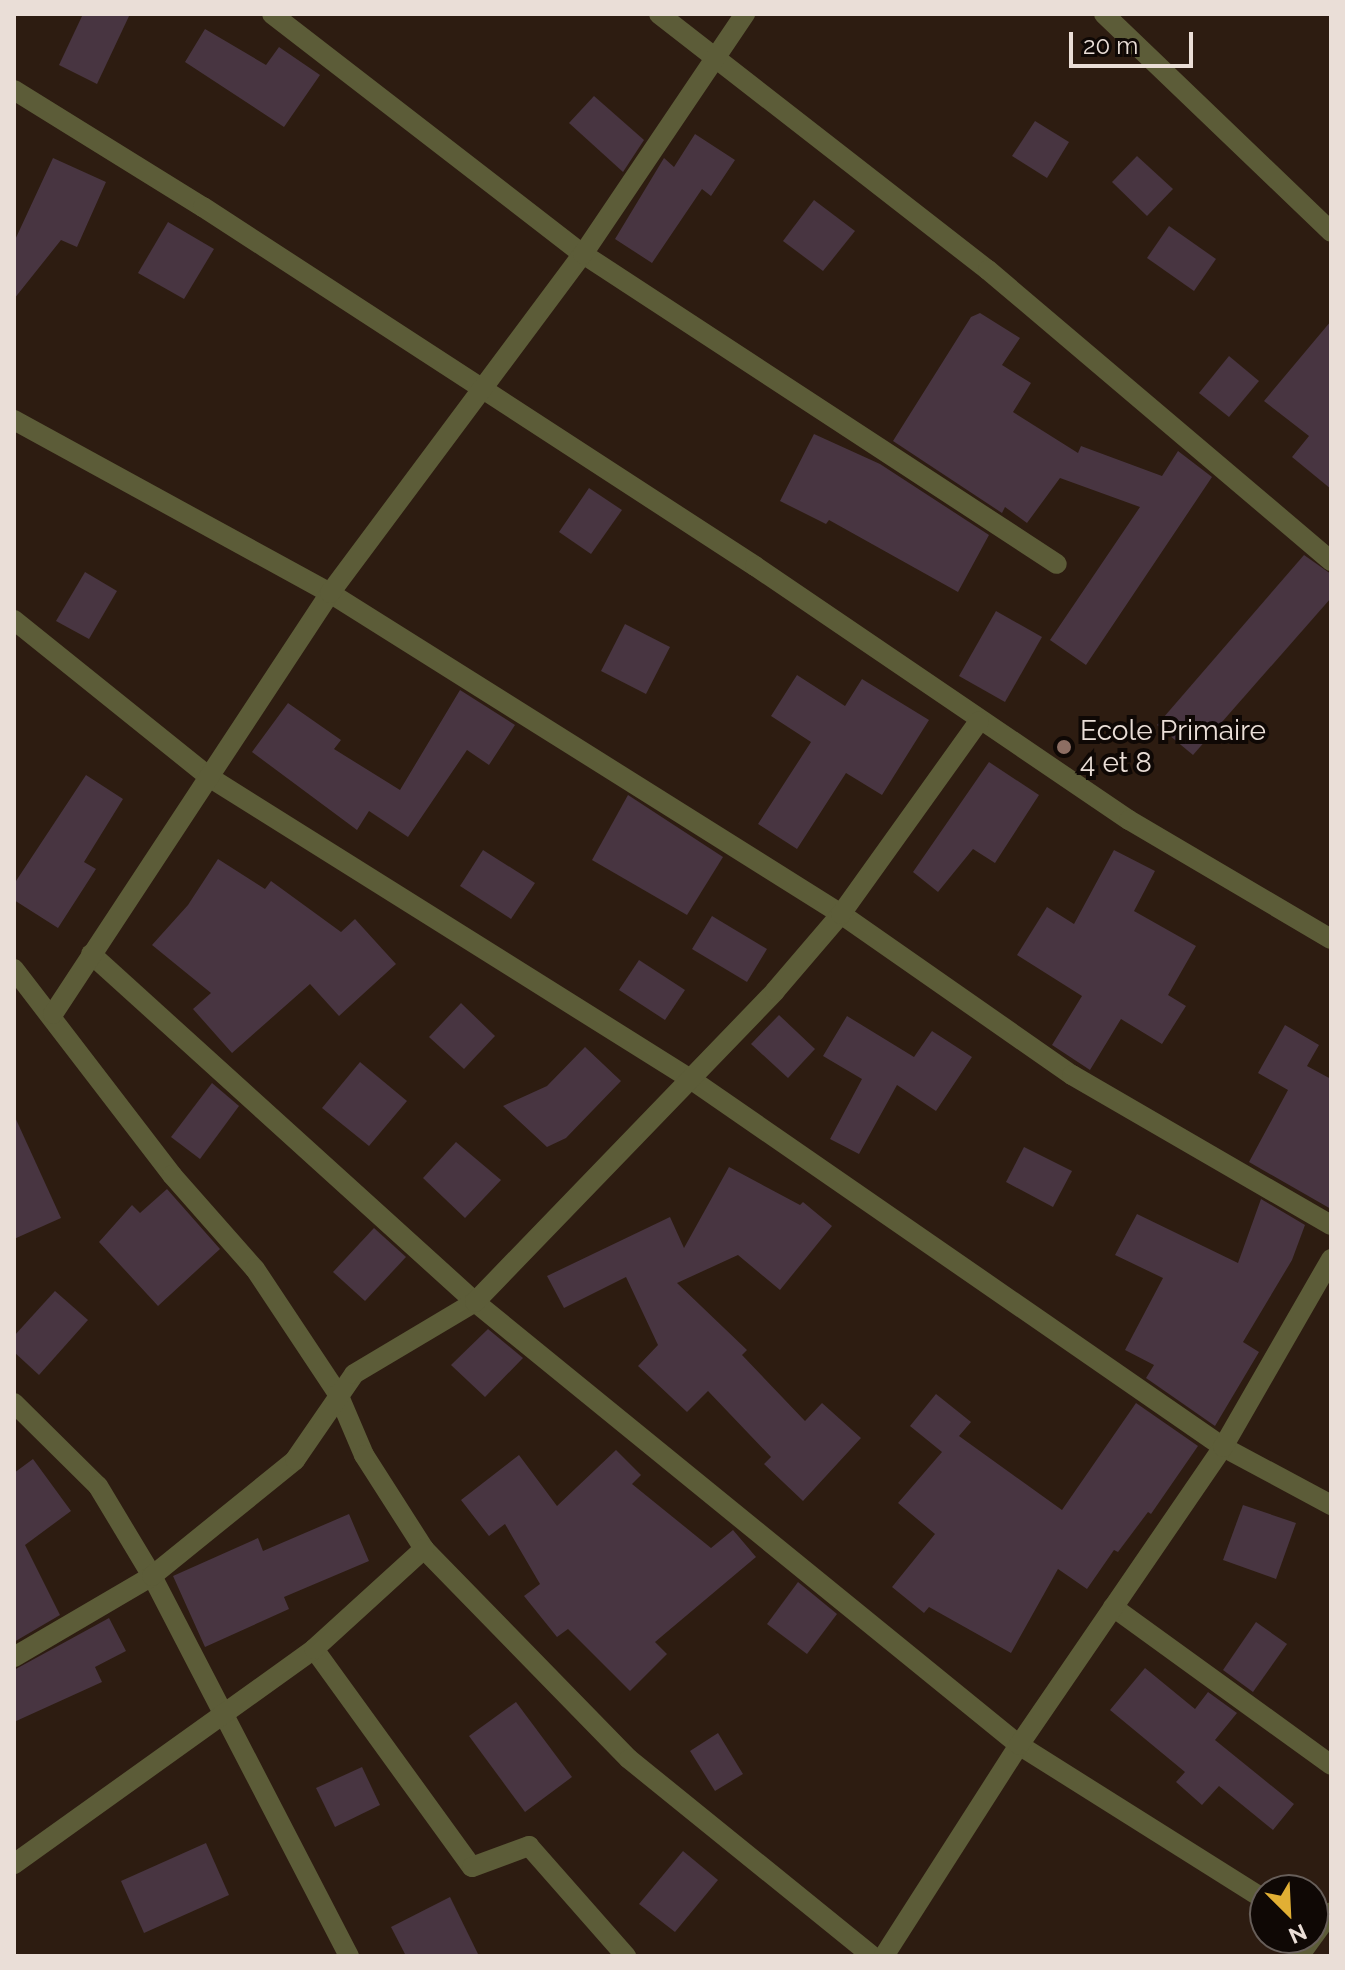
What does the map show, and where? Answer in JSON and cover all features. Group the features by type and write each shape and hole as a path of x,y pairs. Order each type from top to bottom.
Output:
{"street":[{"path":"272,14 583,254 1057,564"},
{"path":"659,14 988,270 1195,440 1331,561"},
{"path":"53,1014 330,593 583,254 745,14"},
{"path":"1104,14 1331,232"},
{"path":"14,90 203,207 482,392 755,566 1129,820 1331,939"},
{"path":"14,420 330,593 841,914 1072,1075 1331,1225"},
{"path":"14,620 209,777 692,1080 1223,1447 1331,1505"},
{"path":"14,1657 152,1576 295,1460 338,1394 370,1361 445,1324 475,1302 692,1080 841,914 979,721"},
{"path":"91,954 475,1302 1019,1745 1249,1890"},
{"path":"14,969 53,1014 172,1175 255,1269 338,1394 364,1455 424,1549 629,1759 872,1956"},
{"path":"884,1956 1019,1745 1223,1447 1331,1259"},
{"path":"14,1403 98,1486 152,1576 349,1956"},
{"path":"14,1864 314,1649 424,1549"},
{"path":"1113,1607 1331,1765"},
{"path":"314,1649 472,1867 529,1846 626,1956"}],"building":[{"path":"83,14 130,14 97,84 59,65"},
{"path":"205,29 266,65 279,47 320,75 284,127 185,62"},
{"path":"594,96 644,140 623,172 569,123"},
{"path":"1035,121 1069,142 1047,178 1012,156"},
{"path":"695,134 735,160 711,196 702,189 652,263 615,239 664,158 674,167"},
{"path":"1137,156 1173,189 1147,216 1112,182"},
{"path":"53,158 106,182 77,247 61,240 14,299 14,242"},
{"path":"814,200 855,231 823,271 783,241"},
{"path":"168,222 214,249 184,299 138,273"},
{"path":"1169,226 1216,259 1194,291 1147,258"},
{"path":"980,313 1020,338 1002,365 1031,383 1013,412 1078,453 1081,446 1162,476 1178,451 1212,477 1086,665 1050,640 1140,507 1060,478 1027,523 1005,507 1002,513 893,441 971,317"},
{"path":"1331,321 1331,489 1292,457 1309,436 1264,401"},
{"path":"1229,356 1259,381 1229,417 1199,393"},
{"path":"814,434 880,464 989,535 958,592 829,520 826,524 780,501"},
{"path":"589,488 622,510 591,554 559,532"},
{"path":"1304,555 1331,574 1331,598 1193,755 1157,725"},
{"path":"85,572 117,591 89,639 56,621"},
{"path":"996,611 1042,637 1005,702 959,676"},
{"path":"625,624 670,647 646,694 601,671"},
{"path":"797,675 845,706 862,679 929,720 882,795 846,773 797,849 758,824 811,742 771,716"},
{"path":"460,690 515,725 489,765 467,750 408,837 369,811 357,830 252,752 288,703 341,740 334,749 400,790"},
{"path":"989,762 1039,795 995,863 973,849 938,892 913,872"},
{"path":"86,775 123,799 84,862 96,869 58,928 14,900 14,884"},
{"path":"628,795 723,857 687,915 592,860"},
{"path":"483,850 535,883 511,919 460,886"},
{"path":"1114,850 1155,871 1134,911 1196,946 1168,995 1186,1006 1162,1044 1121,1019 1090,1070 1052,1045 1082,996 1017,955 1047,907 1074,924"},
{"path":"218,859 265,889 271,881 341,932 355,919 396,964 339,1016 310,984 232,1053 193,1009 211,993 152,945 188,905"},
{"path":"712,916 767,949 747,982 692,949"},
{"path":"639,960 685,990 665,1020 619,990"},
{"path":"461,1003 495,1036 464,1069 429,1037"},
{"path":"779,1015 815,1049 788,1078 751,1044"},
{"path":"847,1016 914,1057 932,1031 972,1057 936,1111 897,1085 859,1154 830,1139 862,1079 823,1056"},
{"path":"1285,1025 1319,1045 1307,1066 1331,1079 1331,1209 1249,1162 1288,1090 1258,1073"},
{"path":"585,1047 621,1081 566,1138 547,1147 503,1106 547,1086"},
{"path":"360,1062 407,1101 369,1146 322,1108"},
{"path":"212,1083 239,1106 200,1159 171,1137"},
{"path":"14,1115 61,1218 14,1239"},
{"path":"456,1142 501,1180 465,1218 423,1178"},
{"path":"1024,1147 1072,1171 1053,1207 1006,1182"},
{"path":"729,1167 800,1205 803,1202 832,1226 780,1290 738,1255 677,1283 747,1350 742,1355 805,1421 822,1403 861,1438 803,1501 764,1464 771,1457 708,1391 687,1412 638,1366 658,1345 626,1277 564,1308 547,1276 670,1217 684,1248"},
{"path":"167,1189 220,1249 158,1306 99,1242 132,1205 140,1213"},
{"path":"1261,1199 1305,1225 1292,1260 1243,1342 1259,1352 1215,1426 1146,1378 1154,1365 1125,1350 1163,1278 1115,1255 1137,1214 1238,1263"},
{"path":"374,1228 406,1257 365,1301 333,1272"},
{"path":"55,1291 88,1320 39,1375 14,1352 14,1336"},
{"path":"488,1329 523,1358 485,1397 451,1365"},
{"path":"936,1394 971,1422 959,1436 1062,1510 1136,1403 1198,1446 1151,1514 1148,1512 1118,1552 1114,1550 1087,1589 1058,1569 1011,1653 929,1607 924,1613 892,1587 935,1534 898,1503 942,1452 910,1426"},
{"path":"616,1450 641,1475 632,1484 711,1548 733,1530 756,1557 655,1642 667,1654 630,1691 568,1629 557,1637 524,1596 540,1584 505,1524 489,1536 461,1500 519,1455 557,1506"},
{"path":"33,1459 71,1511 25,1545 60,1615 14,1642 14,1473"},
{"path":"1243,1505 1296,1523 1276,1579 1223,1560"},
{"path":"349,1514 369,1561 284,1597 289,1609 205,1647 173,1576 258,1538 263,1551"},
{"path":"798,1582 837,1614 807,1654 767,1624"},
{"path":"109,1618 126,1651 95,1667 102,1682 14,1722 14,1670"},
{"path":"1256,1622 1287,1644 1253,1692 1223,1670"},
{"path":"1145,1668 1195,1709 1208,1692 1237,1713 1215,1740 1294,1804 1273,1830 1219,1786 1202,1805 1176,1782 1185,1772 1110,1710"},
{"path":"516,1702 572,1777 525,1812 469,1736"},
{"path":"718,1733 743,1774 715,1791 690,1751"},
{"path":"362,1767 380,1805 335,1827 316,1788"},
{"path":"206,1843 229,1895 144,1933 121,1881"},
{"path":"683,1851 718,1880 675,1932 639,1904"},
{"path":"450,1897 479,1956 406,1956 391,1927"}],"place":[{"name":"Ecole Primaire 4 et 8","path":"1064,747"}]}
